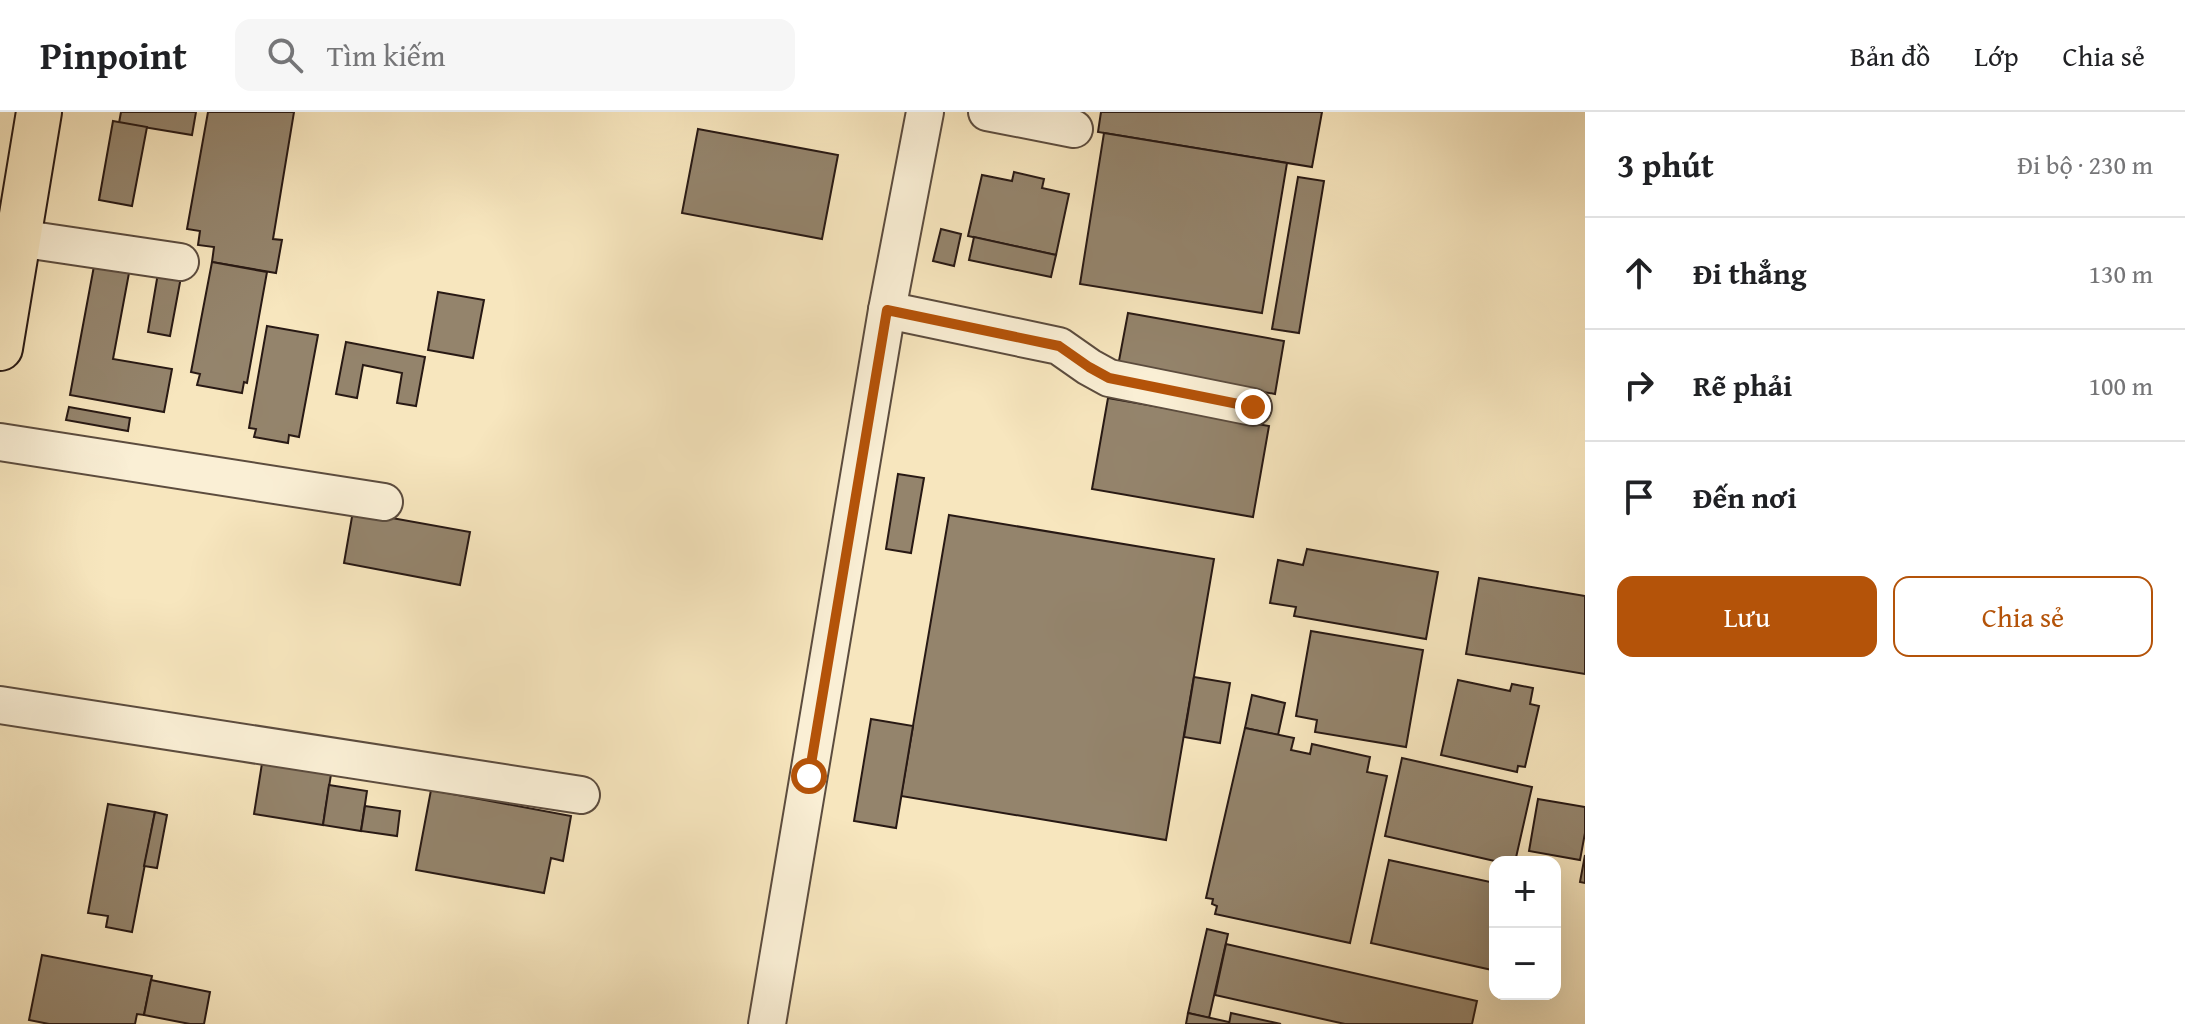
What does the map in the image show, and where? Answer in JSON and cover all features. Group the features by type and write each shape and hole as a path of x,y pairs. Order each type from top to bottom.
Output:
{"main road":[{"path":"0,348 39,112"}],"lane":[{"path":"767,1024 887,310 925,112"},
{"path":"987,112 1074,129"},
{"path":"18,238 180,262"},
{"path":"887,310 1059,346 1109,378 1253,407"},
{"path":"0,442 384,502"},
{"path":"0,705 581,795"}],"building":[{"path":"121,112 196,112 192,135 119,123"},
{"path":"208,112 294,112 273,239 282,240 276,273 212,262 214,247 198,245 200,231 187,229"},
{"path":"1101,112 1322,112 1312,167 1098,132"},
{"path":"113,121 147,127 132,206 99,200"},
{"path":"698,129 838,155 822,239 682,213"},
{"path":"1104,133 1287,163 1262,313 1080,284"},
{"path":"1014,172 1044,179 1042,188 1069,194 1056,255 968,236 982,175 1012,181"},
{"path":"1298,177 1324,181 1299,333 1272,329"},
{"path":"941,229 961,234 954,266 933,261"},
{"path":"974,237 1056,255 1051,277 969,260"},
{"path":"212,262 267,272 247,383 244,382 242,393 197,385 200,374 191,372"},
{"path":"94,266 129,273 113,359 172,369 164,412 70,395"},
{"path":"158,273 181,277 170,336 148,332"},
{"path":"438,292 484,300 473,358 428,350"},
{"path":"1128,313 1284,341 1275,394 1118,366"},
{"path":"267,326 318,335 299,437 289,435 288,443 254,437 256,429 249,428"},
{"path":"346,342 425,357 416,406 397,403 402,373 363,365 357,398 336,394"},
{"path":"1108,398 1269,426 1253,517 1092,489"},
{"path":"69,407 130,418 128,431 66,420"},
{"path":"898,474 924,478 911,553 886,549"},
{"path":"353,511 470,532 460,585 344,563"},
{"path":"949,515 1214,559 1166,840 901,796"},
{"path":"1307,549 1438,572 1426,639 1294,616 1296,607 1270,603 1278,560 1303,565"},
{"path":"1479,578 1585,596 1585,674 1466,654"},
{"path":"1311,631 1423,650 1406,747 1315,732 1317,720 1296,716"},
{"path":"1194,677 1230,683 1220,743 1184,737"},
{"path":"1458,680 1510,691 1512,684 1533,688 1530,704 1539,706 1525,767 1518,766 1517,772 1441,755"},
{"path":"1252,695 1285,703 1278,735 1245,728"},
{"path":"871,719 913,726 896,828 854,821"},
{"path":"1245,728 1294,738 1291,750 1310,754 1312,744 1370,757 1367,772 1387,776 1350,943 1215,914 1217,906 1212,904 1213,899 1206,898"},
{"path":"263,757 332,768 323,825 254,814"},
{"path":"1402,758 1532,787 1516,856 1489,856 1489,860 1385,836"},
{"path":"329,785 367,791 361,831 323,825"},
{"path":"431,790 571,816 563,861 551,858 544,893 416,870"},
{"path":"1538,799 1585,807 1585,833 1580,860 1529,851"},
{"path":"108,804 155,812 132,932 106,927 108,916 88,913"},
{"path":"365,806 400,811 397,836 361,831"},
{"path":"155,812 167,815 157,868 144,866"},
{"path":"1585,855 1585,883 1580,882"},
{"path":"1389,860 1489,882 1489,969 1371,943"},
{"path":"1207,929 1228,934 1209,1018 1188,1013"},
{"path":"1226,944 1477,1001 1472,1024 1345,1024 1215,995"},
{"path":"42,955 152,976 144,1015 137,1014 135,1024 49,1024 29,1020"},
{"path":"151,980 210,992 204,1024 144,1015"},
{"path":"1188,1013 1229,1022 1229,1024 1186,1024"},
{"path":"1231,1013 1281,1024 1229,1024"}],"route":[{"path":"809,776 887,310 1059,346 1109,378 1253,407"}]}
